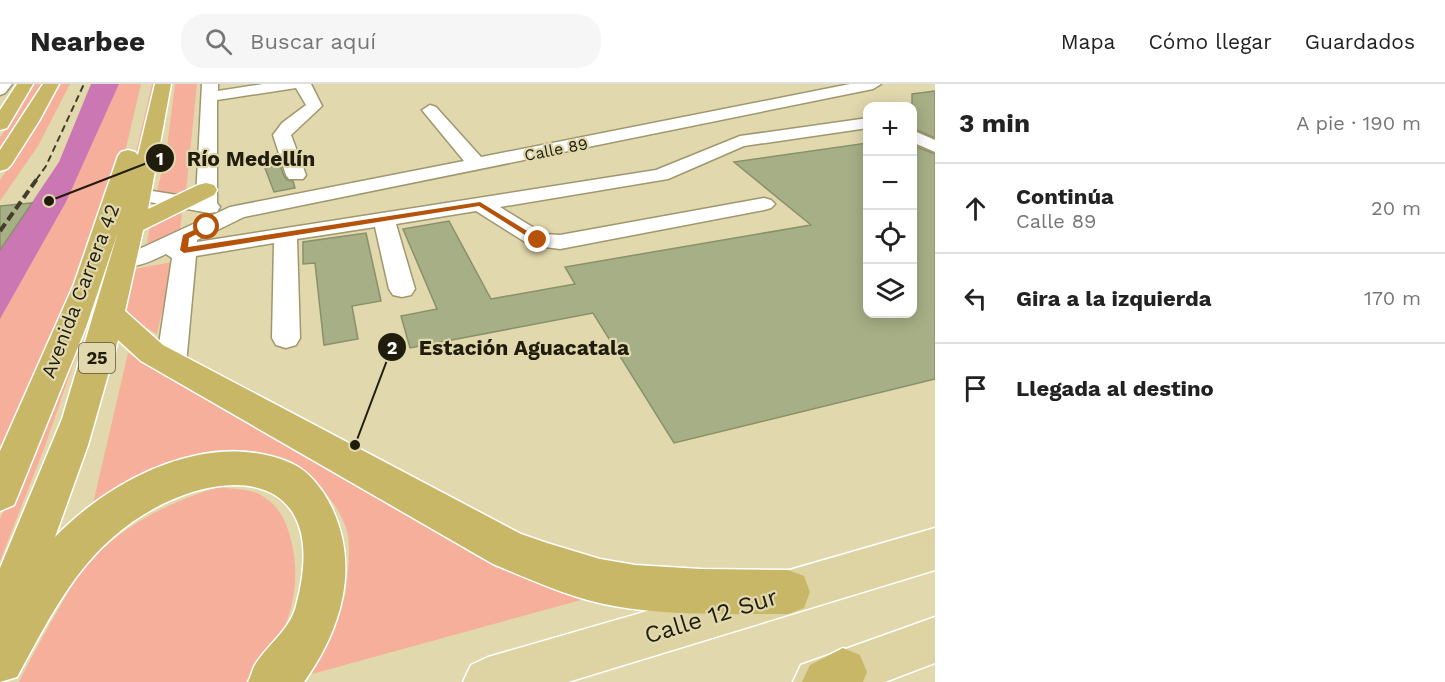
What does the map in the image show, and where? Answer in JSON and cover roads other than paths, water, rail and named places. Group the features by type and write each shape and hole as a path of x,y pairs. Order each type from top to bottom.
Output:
{"highway":[{"path":"3,84 4,117"},
{"path":"4,117 25,84"},
{"path":"0,165 26,129 51,84"},
{"name":"Avenida Carrera 42","path":"0,493 75,314 106,228 125,168 146,84"},
{"name":"Avenida Carrera 42","path":"0,622 71,439 94,367 108,312 132,259 132,226 163,84"},
{"path":"132,226 182,202 206,198"},
{"path":"108,312 136,340 171,364 531,559 612,584 655,589 788,592"},
{"path":"0,660 67,554 98,524 135,499 173,480 208,470 242,467 280,476 304,496 321,529 323,588 311,629 273,682"}],"main road":[{"name":"Calle 12 Sur","path":"488,682 935,549"},
{"path":"829,679 935,640"}],"street":[{"path":"0,90 3,84"},
{"path":"206,198 209,91 293,84"},
{"path":"296,175 282,135 284,130 307,115 314,106 304,85 299,84"},
{"name":"Calle 89","path":"185,243 238,212 873,84"},
{"path":"788,86 813,97"},
{"path":"430,110 477,164"},
{"path":"132,259 185,243 286,234 661,175 740,141 863,124"},
{"path":"917,138 935,147"},
{"path":"140,195 182,202"},
{"name":"Calle 89","path":"206,198 238,212"},
{"path":"480,204 538,240 560,242 764,204"},
{"path":"384,219 402,289"},
{"path":"286,234 286,338"},
{"path":"171,364 185,243"}],"railway":[{"path":"36,180 46,166 84,84"},
{"path":"0,231 37,179"}],"place":[{"name":"Río Medellín","path":"49,201"},
{"name":"Estación Aguacatala","path":"355,445"}]}
